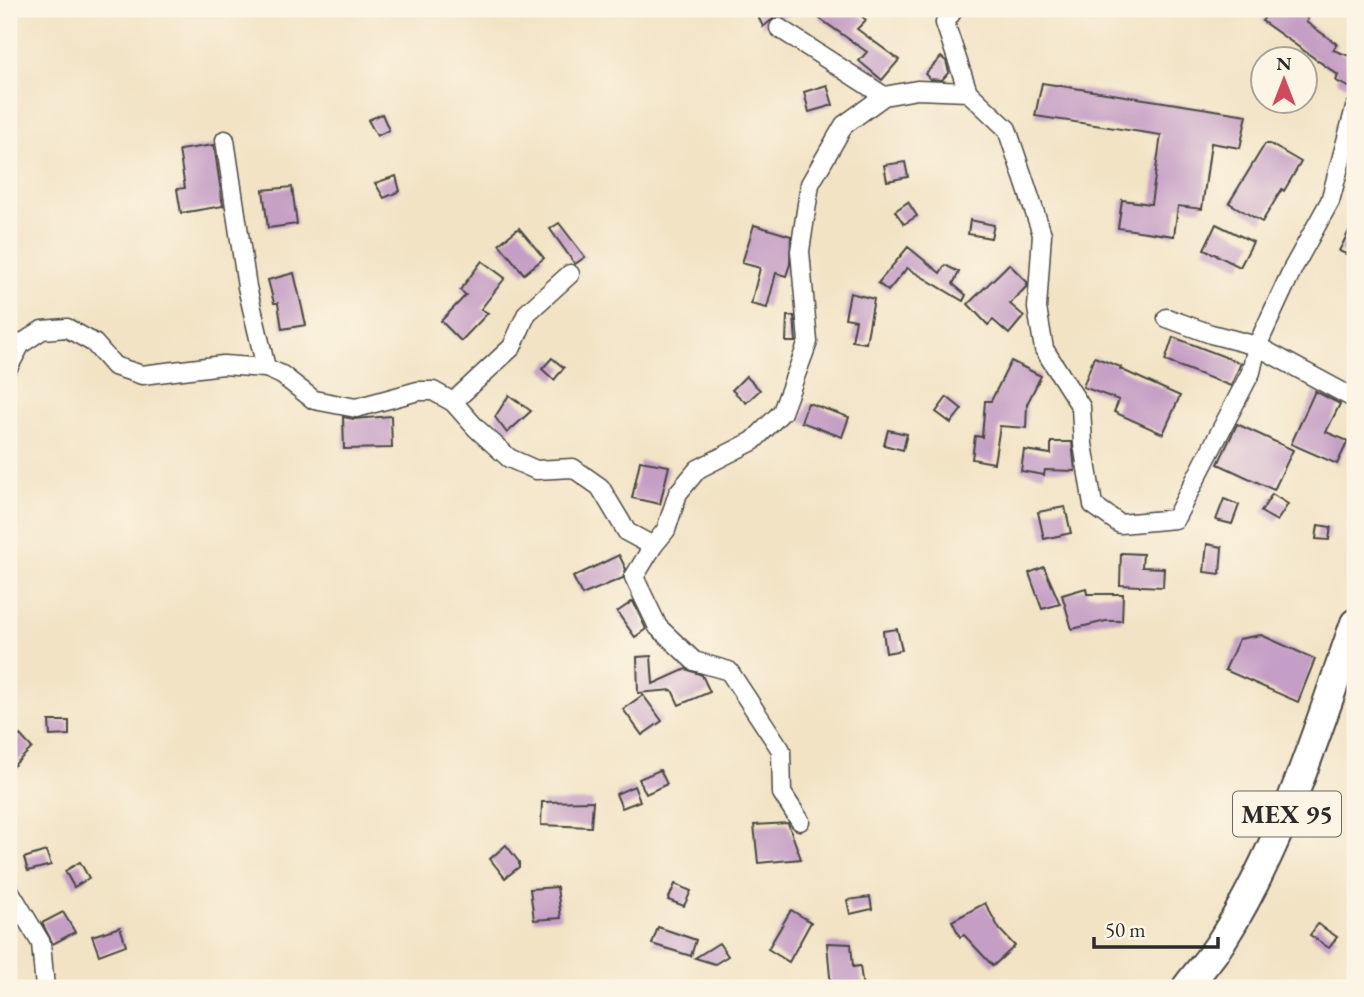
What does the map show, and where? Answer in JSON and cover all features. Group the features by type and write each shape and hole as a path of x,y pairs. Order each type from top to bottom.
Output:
{"main road":[{"name":"MEX 95","path":"1185,988 1221,943 1251,889 1291,805 1355,623"}],"street":[{"path":"954,9 946,23 968,92 1007,128 1042,234 1037,308 1044,349 1082,407 1083,444 1093,505 1120,524 1175,519 1251,372 1257,346 1293,268 1330,201 1355,108"},
{"path":"779,28 884,96"},
{"path":"800,821 782,793 781,750 729,671 695,661 658,627 634,577 666,530 678,493 698,469 753,441 782,412 808,342 800,251 810,184 844,125 884,96 917,90 968,92"},
{"path":"225,139 247,287 266,368"},
{"path":"453,402 512,347 527,313 570,274"},
{"path":"1167,318 1211,334 1257,346 1355,399"},
{"path":"9,366 21,344 43,330 67,328 94,343 114,366 142,375 223,365 266,368 282,375 314,400 355,408 418,391 433,391 453,402 509,458 536,470 573,468 600,487 627,532 653,546"},
{"path":"9,890 41,943 45,988"}],"building":[{"path":"755,9 803,9 783,18 774,18 763,27"},
{"path":"828,9 853,9 866,20 857,29 899,60 882,80 859,61 867,52 819,18"},
{"path":"1271,9 1294,9 1308,19 1306,22 1337,44 1333,50 1355,58 1355,90 1336,81 1338,75 1318,61 1318,46 1297,46 1262,21"},
{"path":"941,57 946,61 949,72 942,80 930,79 925,74"},
{"path":"1042,83 1247,115 1240,148 1211,143 1202,209 1178,206 1174,236 1118,228 1122,200 1151,204 1161,135 1035,116"},
{"path":"827,85 833,105 809,112 804,92"},
{"path":"382,114 389,130 377,136 368,120"},
{"path":"1265,144 1270,144 1301,162 1262,222 1229,203"},
{"path":"214,145 223,206 181,213 177,189 185,188 179,150"},
{"path":"905,162 908,177 887,181 884,165"},
{"path":"396,176 400,191 384,198 375,183"},
{"path":"292,187 297,224 268,228 263,190"},
{"path":"908,202 917,216 904,224 895,211"},
{"path":"1355,219 1355,258 1339,251"},
{"path":"970,220 994,225 991,238 968,234"},
{"path":"559,223 585,257 575,264 550,229"},
{"path":"1216,224 1253,242 1240,267 1204,249"},
{"path":"754,225 791,236 790,264 786,276 776,273 767,308 751,304 760,268 742,263"},
{"path":"519,228 544,258 524,274 499,244"},
{"path":"908,247 940,273 945,265 959,272 953,284 966,295 963,301 907,268 888,291 878,283"},
{"path":"482,261 505,278 481,309 488,313 461,341 441,321 466,295 460,290"},
{"path":"1009,264 1027,282 1027,286 1010,304 1024,316 1009,334 993,320 988,325 968,304"},
{"path":"294,273 306,325 282,329 278,303 274,303 268,280"},
{"path":"850,293 874,299 866,343 852,341 856,320 845,318"},
{"path":"787,316 794,316 796,342 786,342"},
{"path":"1173,337 1241,363 1231,386 1165,361"},
{"path":"1094,357 1180,396 1163,434 1114,412 1119,400 1083,387"},
{"path":"552,358 564,368 554,380 542,369"},
{"path":"1011,361 1041,376 1027,404 1026,428 1000,426 994,463 972,459 975,436 982,437 985,401 991,401"},
{"path":"746,376 760,390 746,403 732,390"},
{"path":"1315,391 1340,404 1326,432 1348,441 1337,464 1291,444"},
{"path":"509,395 531,411 507,433 495,417"},
{"path":"947,397 962,409 951,423 936,412"},
{"path":"808,403 849,417 842,437 801,422"},
{"path":"391,416 392,448 344,449 343,417 354,419"},
{"path":"1237,424 1293,450 1274,490 1218,464"},
{"path":"888,430 907,434 903,450 884,445"},
{"path":"1051,442 1072,442 1075,471 1045,470 1044,475 1021,471 1024,450 1051,454"},
{"path":"640,461 669,466 660,504 632,498"},
{"path":"1272,494 1288,504 1277,521 1261,512"},
{"path":"1224,499 1239,505 1232,524 1216,520"},
{"path":"1065,507 1071,533 1044,539 1038,512"},
{"path":"1318,525 1331,527 1329,540 1316,539"},
{"path":"1207,544 1222,547 1220,574 1204,572"},
{"path":"1121,553 1143,554 1142,567 1164,568 1163,587 1120,585"},
{"path":"619,555 626,569 623,578 582,595 573,577"},
{"path":"1044,567 1060,604 1042,609 1029,573"},
{"path":"1086,588 1087,594 1123,594 1122,621 1106,621 1072,629 1062,595"},
{"path":"633,601 646,629 635,637 617,612"},
{"path":"897,629 902,650 886,653 883,631"},
{"path":"1261,635 1315,659 1298,702 1225,670 1239,639"},
{"path":"651,656 653,684 686,669 702,675 710,692 679,705 672,690 638,693 637,657"},
{"path":"643,695 662,721 642,735 623,709"},
{"path":"49,721 69,721 69,735 50,736"},
{"path":"20,735 32,748 9,770 9,746"},
{"path":"660,770 667,784 646,794 639,779"},
{"path":"634,786 640,801 622,808 616,794"},
{"path":"593,801 591,827 541,825 542,802"},
{"path":"788,823 801,859 758,863 754,825"},
{"path":"506,845 519,862 519,867 505,878 490,859"},
{"path":"46,851 51,865 28,871 24,858"},
{"path":"80,862 89,878 74,887 65,871"},
{"path":"675,884 691,891 684,906 668,900"},
{"path":"557,887 561,918 534,920 530,889"},
{"path":"870,897 872,909 850,914 847,900"},
{"path":"985,903 1000,930 1015,946 993,966 964,935 960,937 952,921"},
{"path":"791,910 811,922 789,962 768,949"},
{"path":"63,912 75,932 53,944 42,923"},
{"path":"1318,924 1337,937 1329,948 1310,935"},
{"path":"120,927 126,945 99,955 92,936"},
{"path":"658,927 696,940 691,956 652,944"},
{"path":"719,943 728,956 715,964 695,958"},
{"path":"827,943 851,944 853,967 860,966 863,988 831,988"}]}
